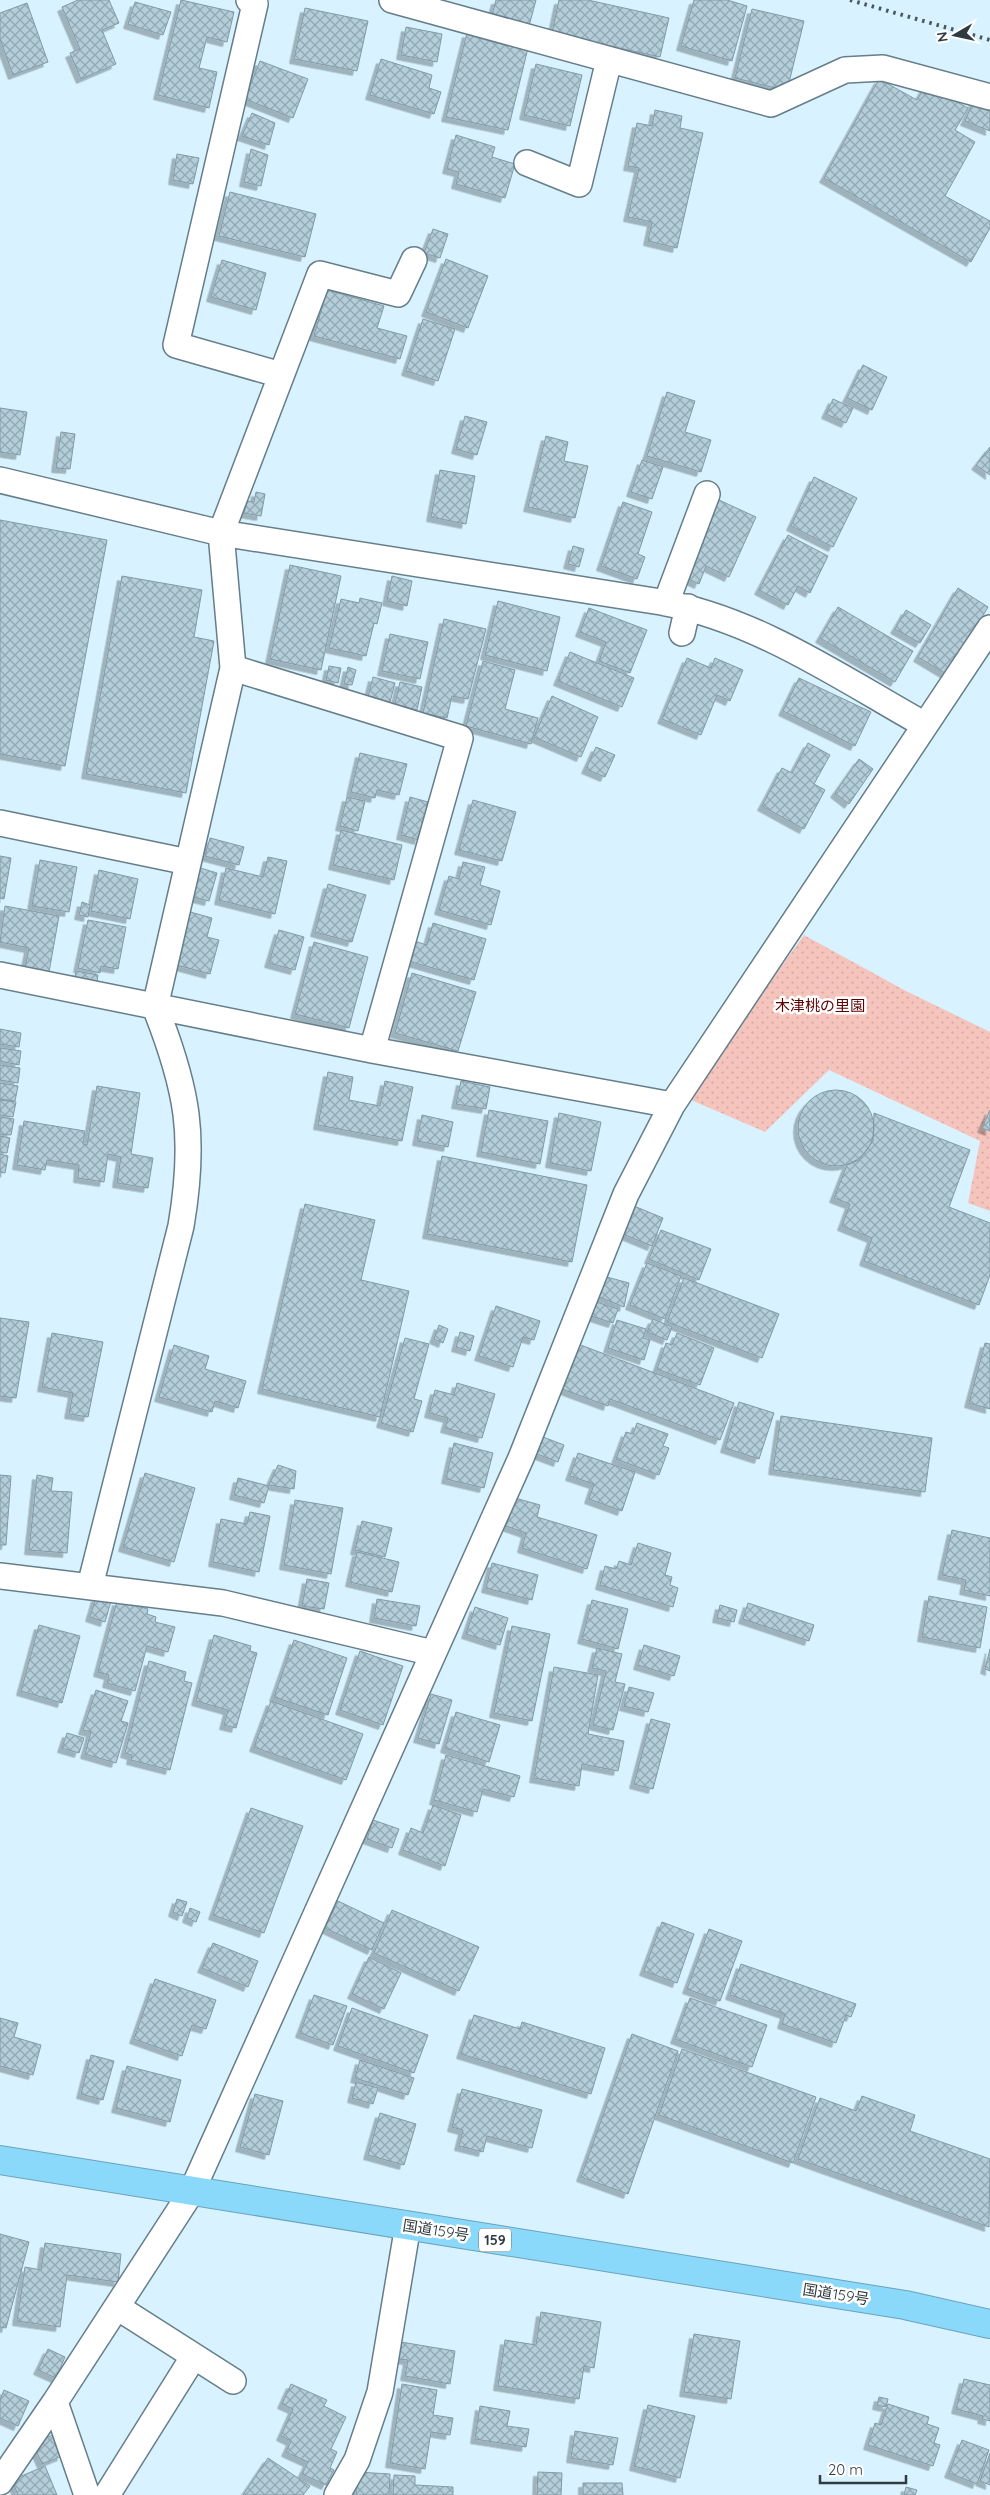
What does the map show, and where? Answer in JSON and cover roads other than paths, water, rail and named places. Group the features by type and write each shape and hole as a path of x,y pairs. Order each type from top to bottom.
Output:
{"highway":[{"name":"国道159号","path":"0,2160 905,2306 990,2324"}],"street":[{"path":"249,0 255,4 176,346 281,375"},
{"path":"392,0 771,104 845,70 883,68 990,97"},
{"path":"527,163 579,184 610,60"},
{"path":"90,1586 181,1226 188,1184 190,1140 185,1097 174,1055 155,1007 233,668 222,533 320,274 398,294 414,260"},
{"path":"0,480 222,533 677,605 738,623 775,640 925,726"},
{"path":"682,633 677,605 707,494"},
{"path":"0,2482 55,2402 192,2191 521,1458 626,1194 672,1105 990,628"},
{"path":"233,668 460,738 372,1050"},
{"path":"0,823 188,862"},
{"path":"0,976 372,1050 672,1105"},
{"path":"0,1576 223,1603 433,1653"},
{"path":"336,2495 357,2460 380,2392 408,2225"},
{"path":"117,2307 233,2381"},
{"path":"107,2495 194,2356"},
{"path":"55,2402 87,2495"}],"railway":[{"path":"850,0 990,40"}],"park label":[{"name":"木津桃の里園","path":"820,1005"}]}
